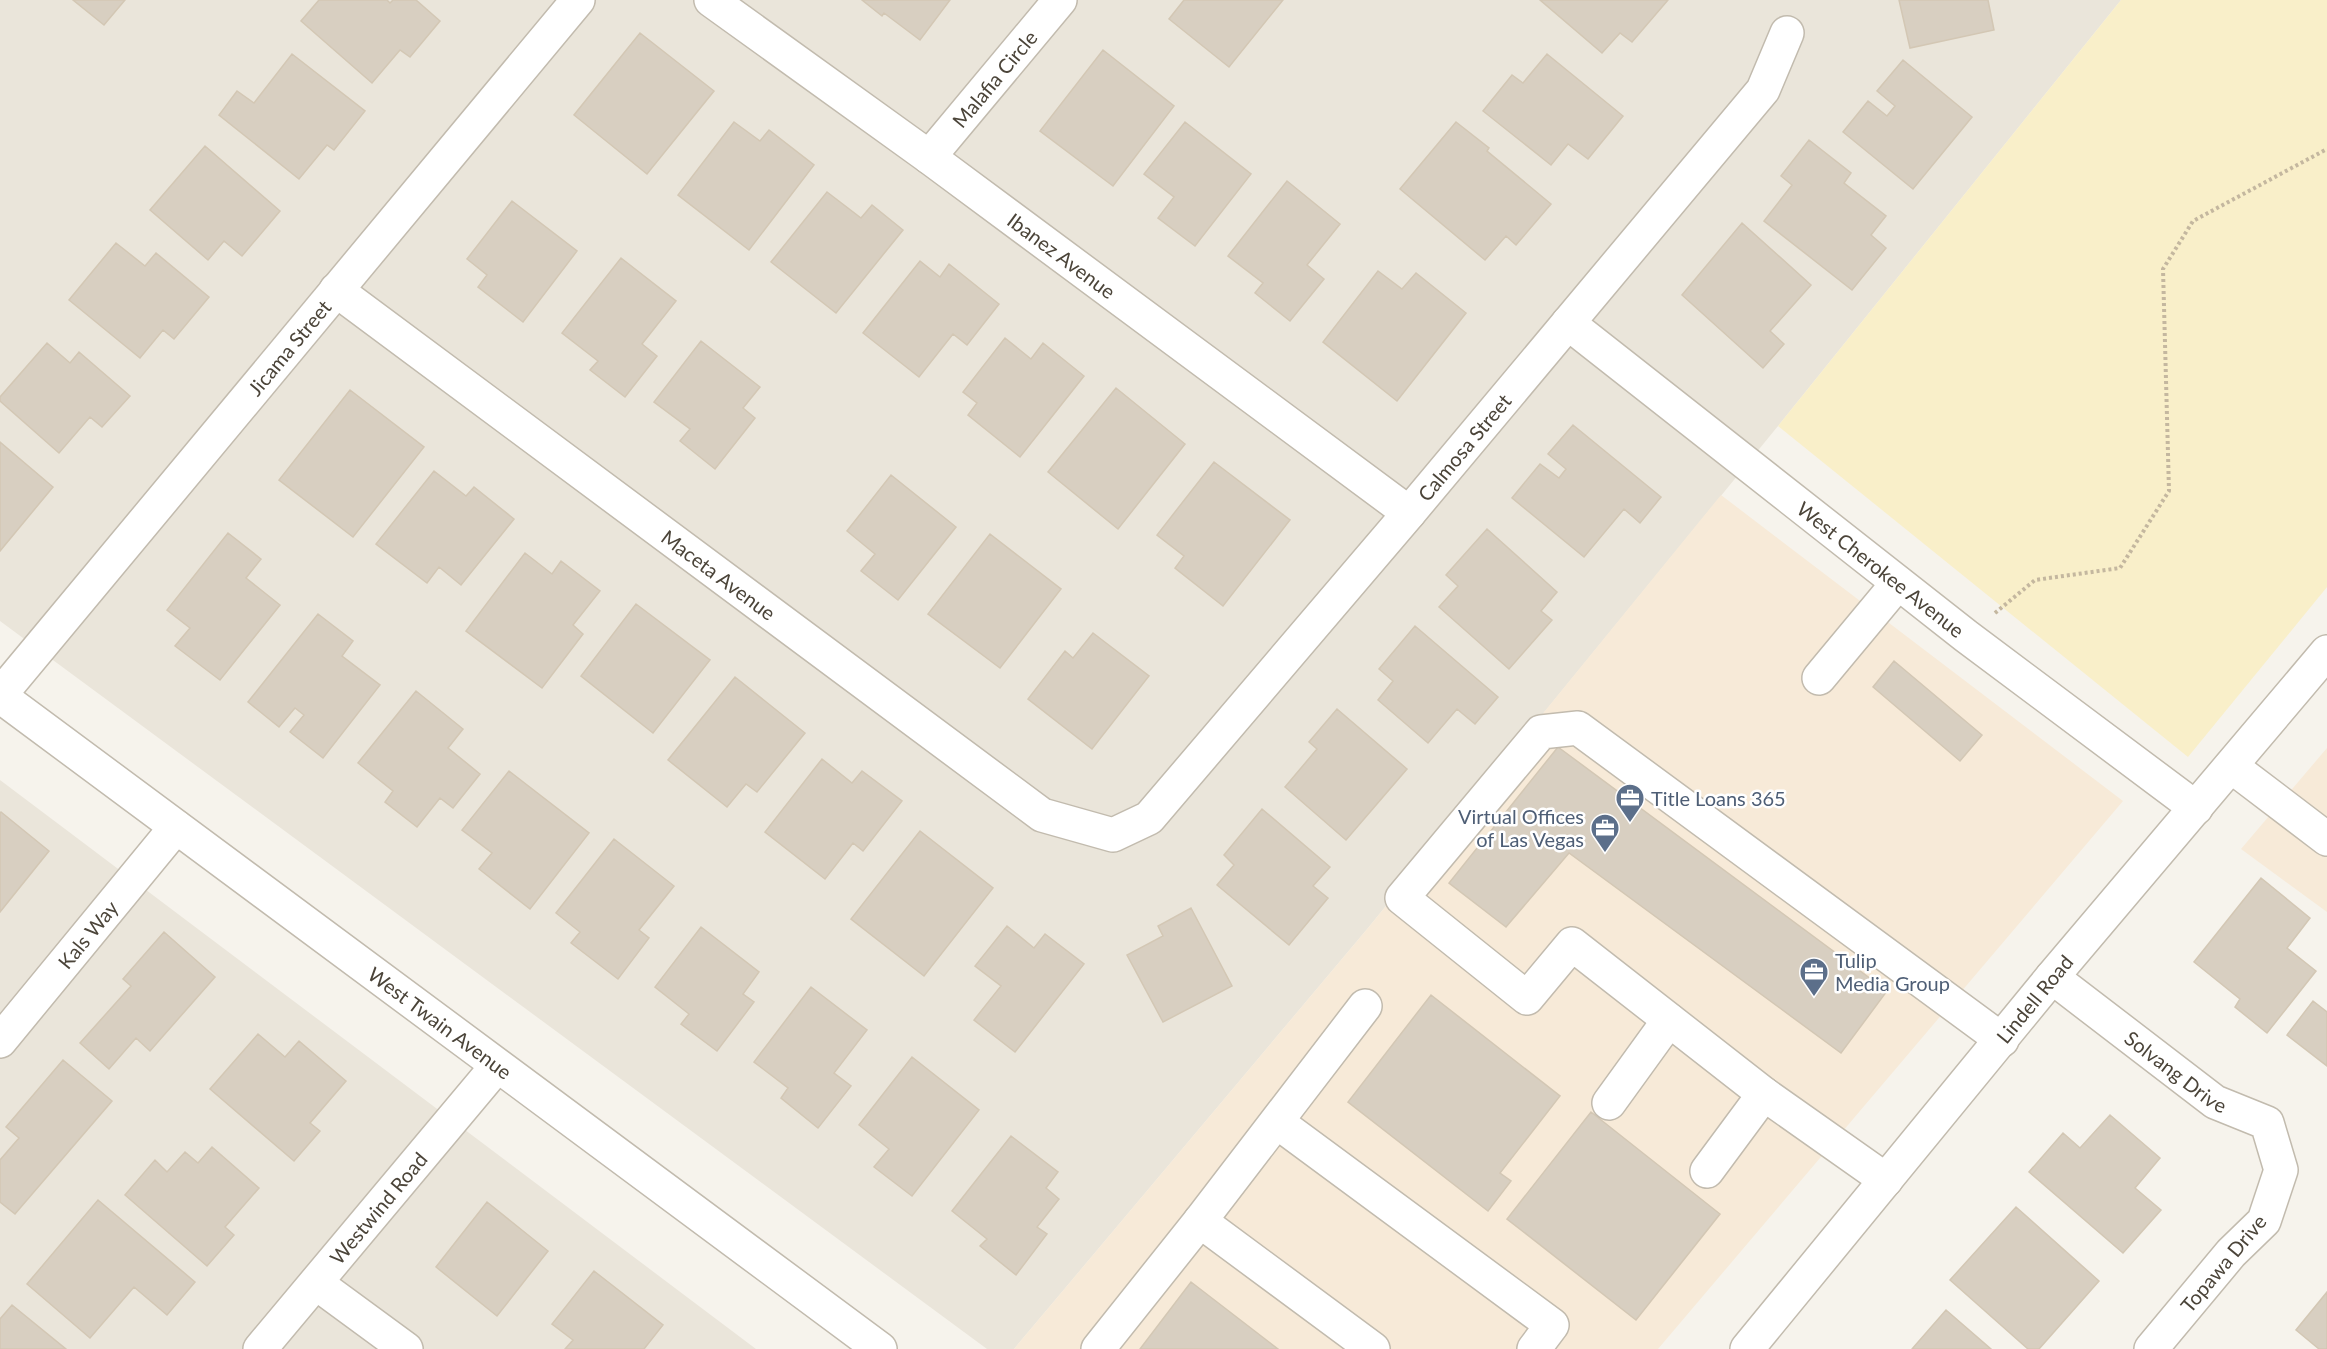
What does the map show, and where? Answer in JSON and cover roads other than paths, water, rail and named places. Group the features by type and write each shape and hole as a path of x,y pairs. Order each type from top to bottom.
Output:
{"street":[{"name":"Jicama Street","path":"0,695 578,0"},
{"name":"Ibanez Avenue","path":"711,0 929,157 1409,513"},
{"name":"Malafia Circle","path":"929,157 1060,0"},
{"name":"Calmosa Street","path":"1113,835 1149,818 1409,513 1763,90 1787,33"},
{"name":"Maceta Avenue","path":"336,290 1042,815 1113,835"},
{"name":"West Cherokee Avenue","path":"1568,323 1966,636 2196,808"},
{"path":"1819,678 1899,583"},
{"name":"Lindell Road","path":"1747,1349 2052,977 2327,652"},
{"name":"West Twain Avenue","path":"0,695 880,1349"},
{"path":"1886,1180 1764,1094 1572,944 1527,999 1402,898 1541,732 1578,728 2002,1040"},
{"path":"2231,766 2327,839"},
{"name":"Kals Way","path":"0,1041 177,827"},
{"name":"Solvang Drive","path":"2052,977 2215,1102 2267,1123 2281,1170"},
{"path":"1098,1349 1200,1221 1365,1006"},
{"path":"1609,1103 1669,1020"},
{"name":"Westwind Road","path":"260,1349 497,1066"},
{"path":"1707,1171 1764,1094"},
{"path":"1277,1122 1552,1325 1534,1349"},
{"name":"Topawa Drive","path":"2151,1349 2231,1253 2264,1221 2281,1170"},
{"path":"1200,1221 1373,1349"},
{"path":"316,1283 406,1349"}],"place":[{"name":"Title Loans 365","path":"1630,824"},
{"name":"Virtual Offices of Las Vegas","path":"1605,854"},
{"name":"Tulip Media Group","path":"1814,998"}]}
